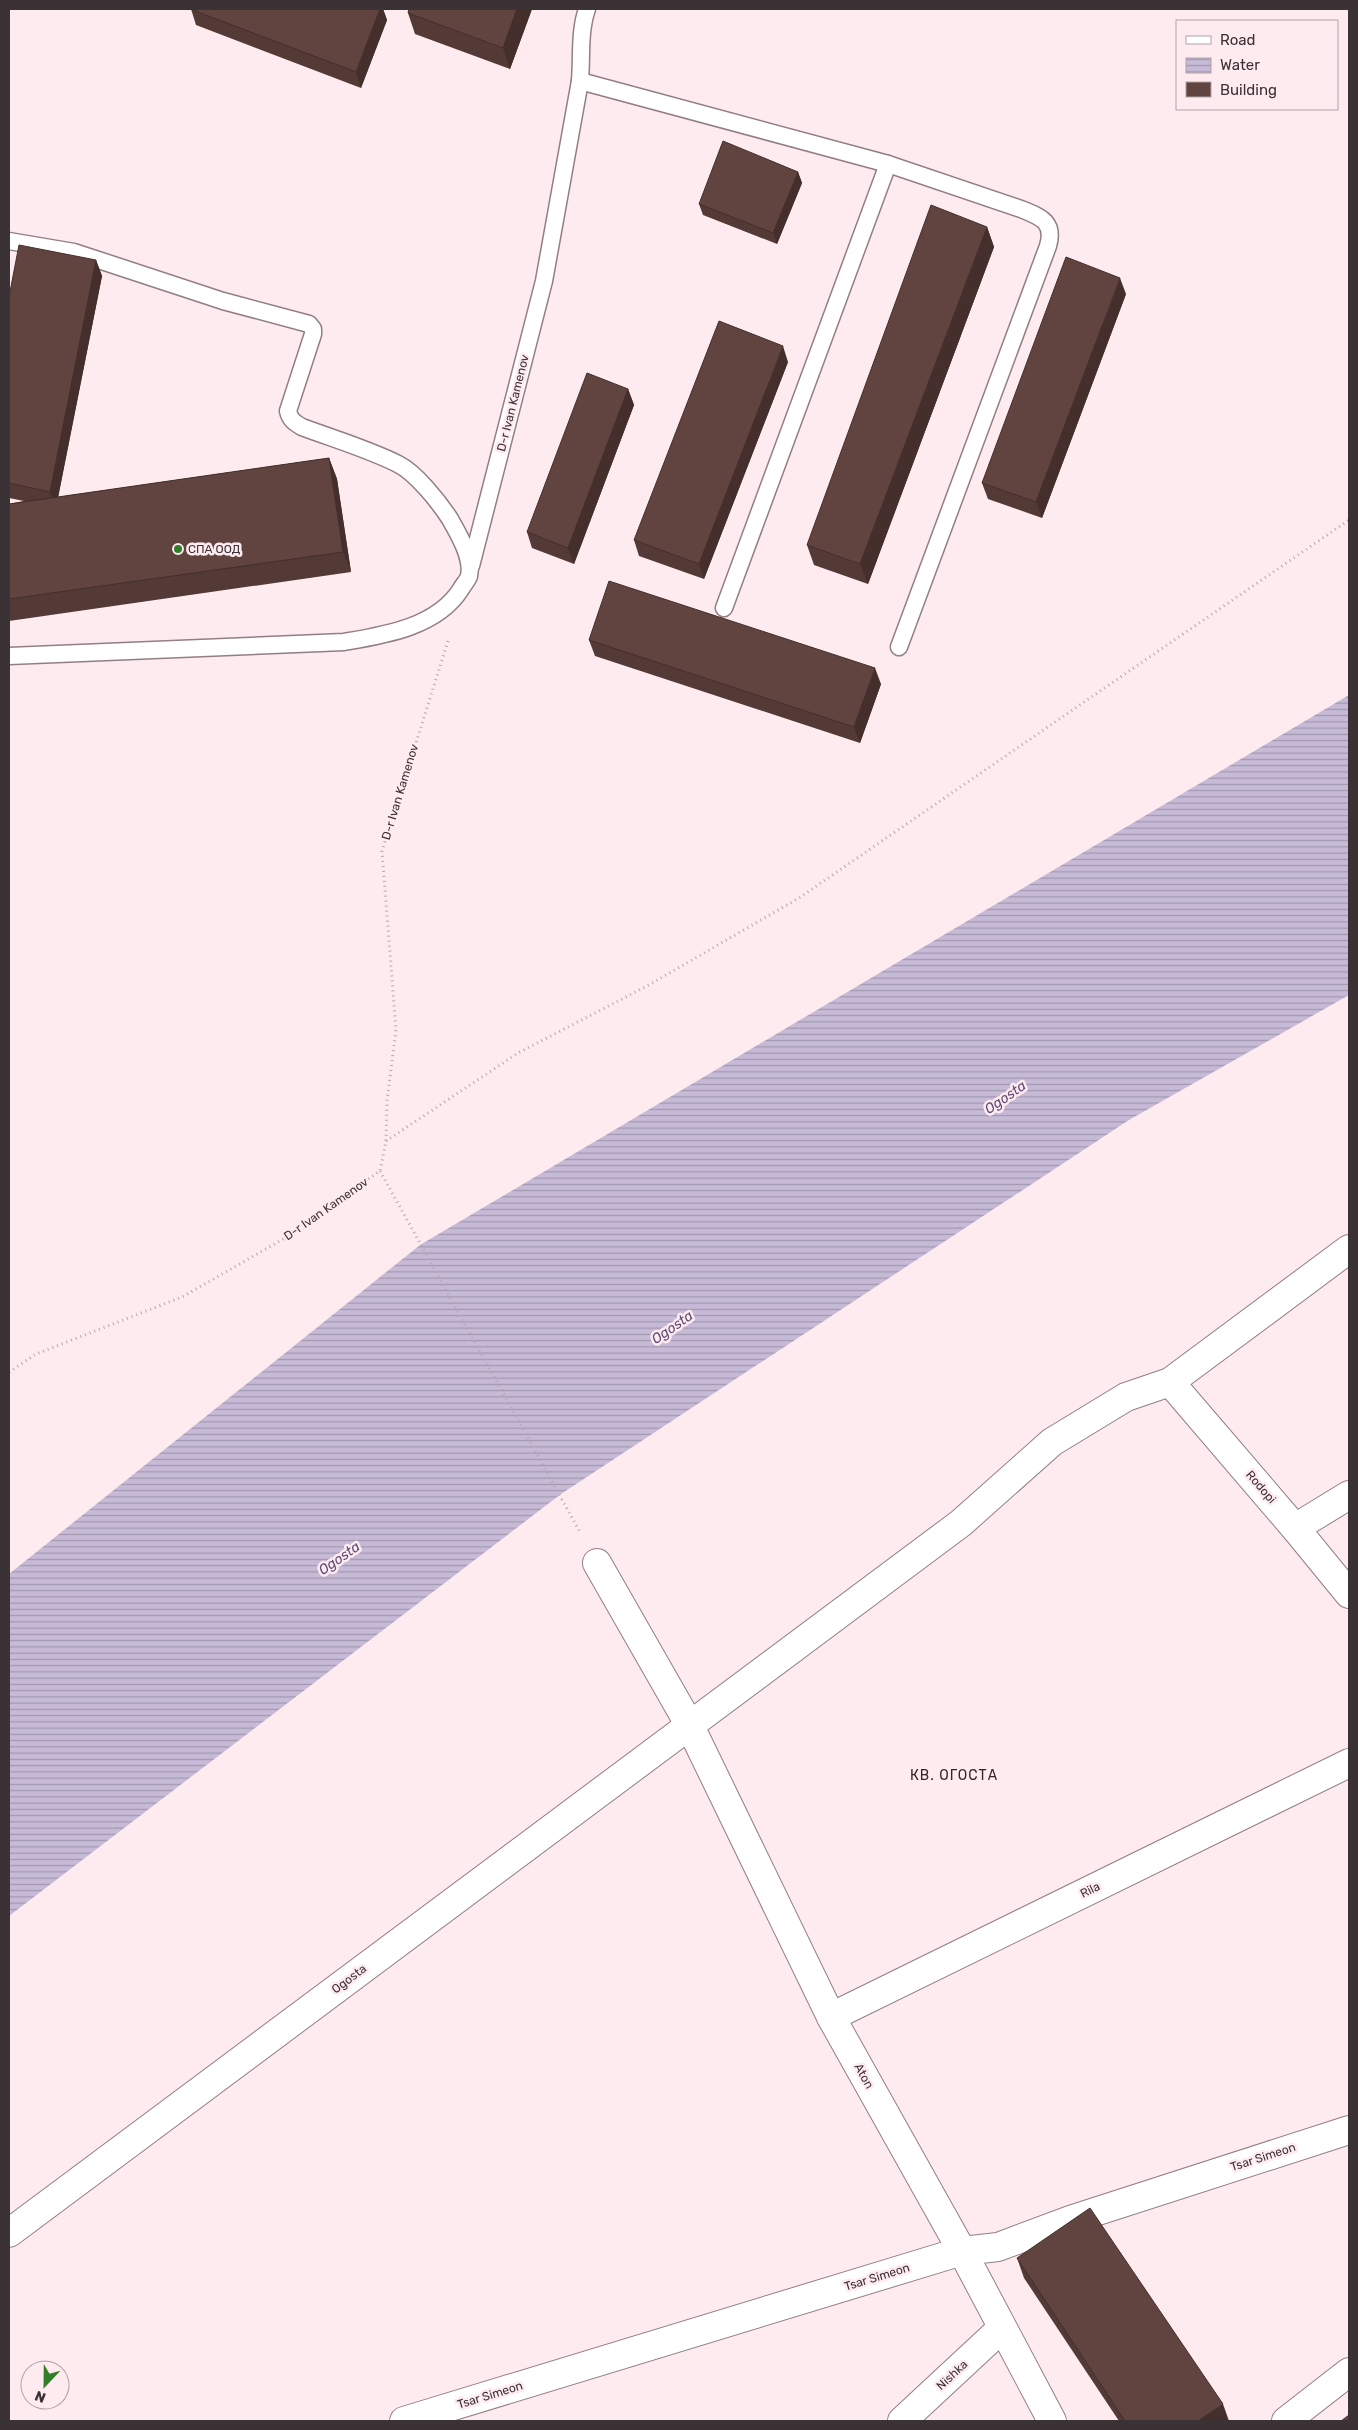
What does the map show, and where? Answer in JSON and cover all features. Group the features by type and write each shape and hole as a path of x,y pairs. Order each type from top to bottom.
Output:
{"street":[{"name":"Ogosta","path":"9,2233 960,1523 1052,1442 1126,1397 1170,1382 1349,1249"},
{"name":"Rodopi","path":"1170,1382 1349,1594"},
{"path":"1295,1528 1349,1495"},
{"path":"598,1563 689,1724"},
{"name":"Aton","path":"689,1724 831,2017 962,2251 1052,2421"},
{"name":"Rila","path":"831,2017 1349,1763"},
{"name":"Tsar Simeon","path":"404,2421 962,2251 998,2247 1080,2217 1349,2130"},
{"name":"Nishka","path":"902,2421 1002,2328"},
{"path":"1286,2421 1349,2372"}],"lane":[{"name":"D-r Ivan Kamenov","path":"9,656 353,640 391,634 430,618 453,601 469,576 544,281 580,81 581,25 587,9"},
{"path":"580,81 888,164 1038,216 1049,225 1051,236 899,647"},
{"path":"724,608 888,164"},
{"path":"9,241 74,252 223,300 309,324 314,334 288,411 289,416 293,422 302,427 400,464 443,509 458,532 466,550 469,576"}],"path":[{"path":"386,1141 518,1053 646,986 799,898 1349,520"},
{"name":"D-r Ivan Kamenov","path":"9,1372 36,1354 182,1297 286,1238 380,1171 386,1141 387,1102 396,1030 382,851 451,631"},
{"path":"380,1171 598,1563"}],"water":[{"path":"1349,695 1349,995 1129,1120 561,1494 9,1916 9,1574 420,1245"}],"building":[{"path":"190,9 380,9 356,72"},
{"path":"409,9 517,9 503,48 408,13"},
{"path":"723,141 798,172 773,233 699,204"},
{"path":"931,205 987,227 860,564 807,545"},
{"path":"19,245 96,260 50,492 9,483 9,297"},
{"path":"1066,257 1120,278 1036,502 982,483"},
{"path":"719,321 783,346 699,564 634,540"},
{"path":"587,373 628,389 568,548 527,532"},
{"name":"СПА ООД","path":"329,458 343,552 9,599 9,504"},
{"path":"609,581 875,668 854,727 589,640"},
{"path":"1090,2208 1223,2404 1198,2421 1125,2421 1017,2258"},
{"path":"1349,2415 1349,2421 1341,2421"}],"place":[{"name":"СПА ООД","path":"178,549"}],"district":[{"name":"КВ. ОГОСТА","path":"954,1775"}]}
